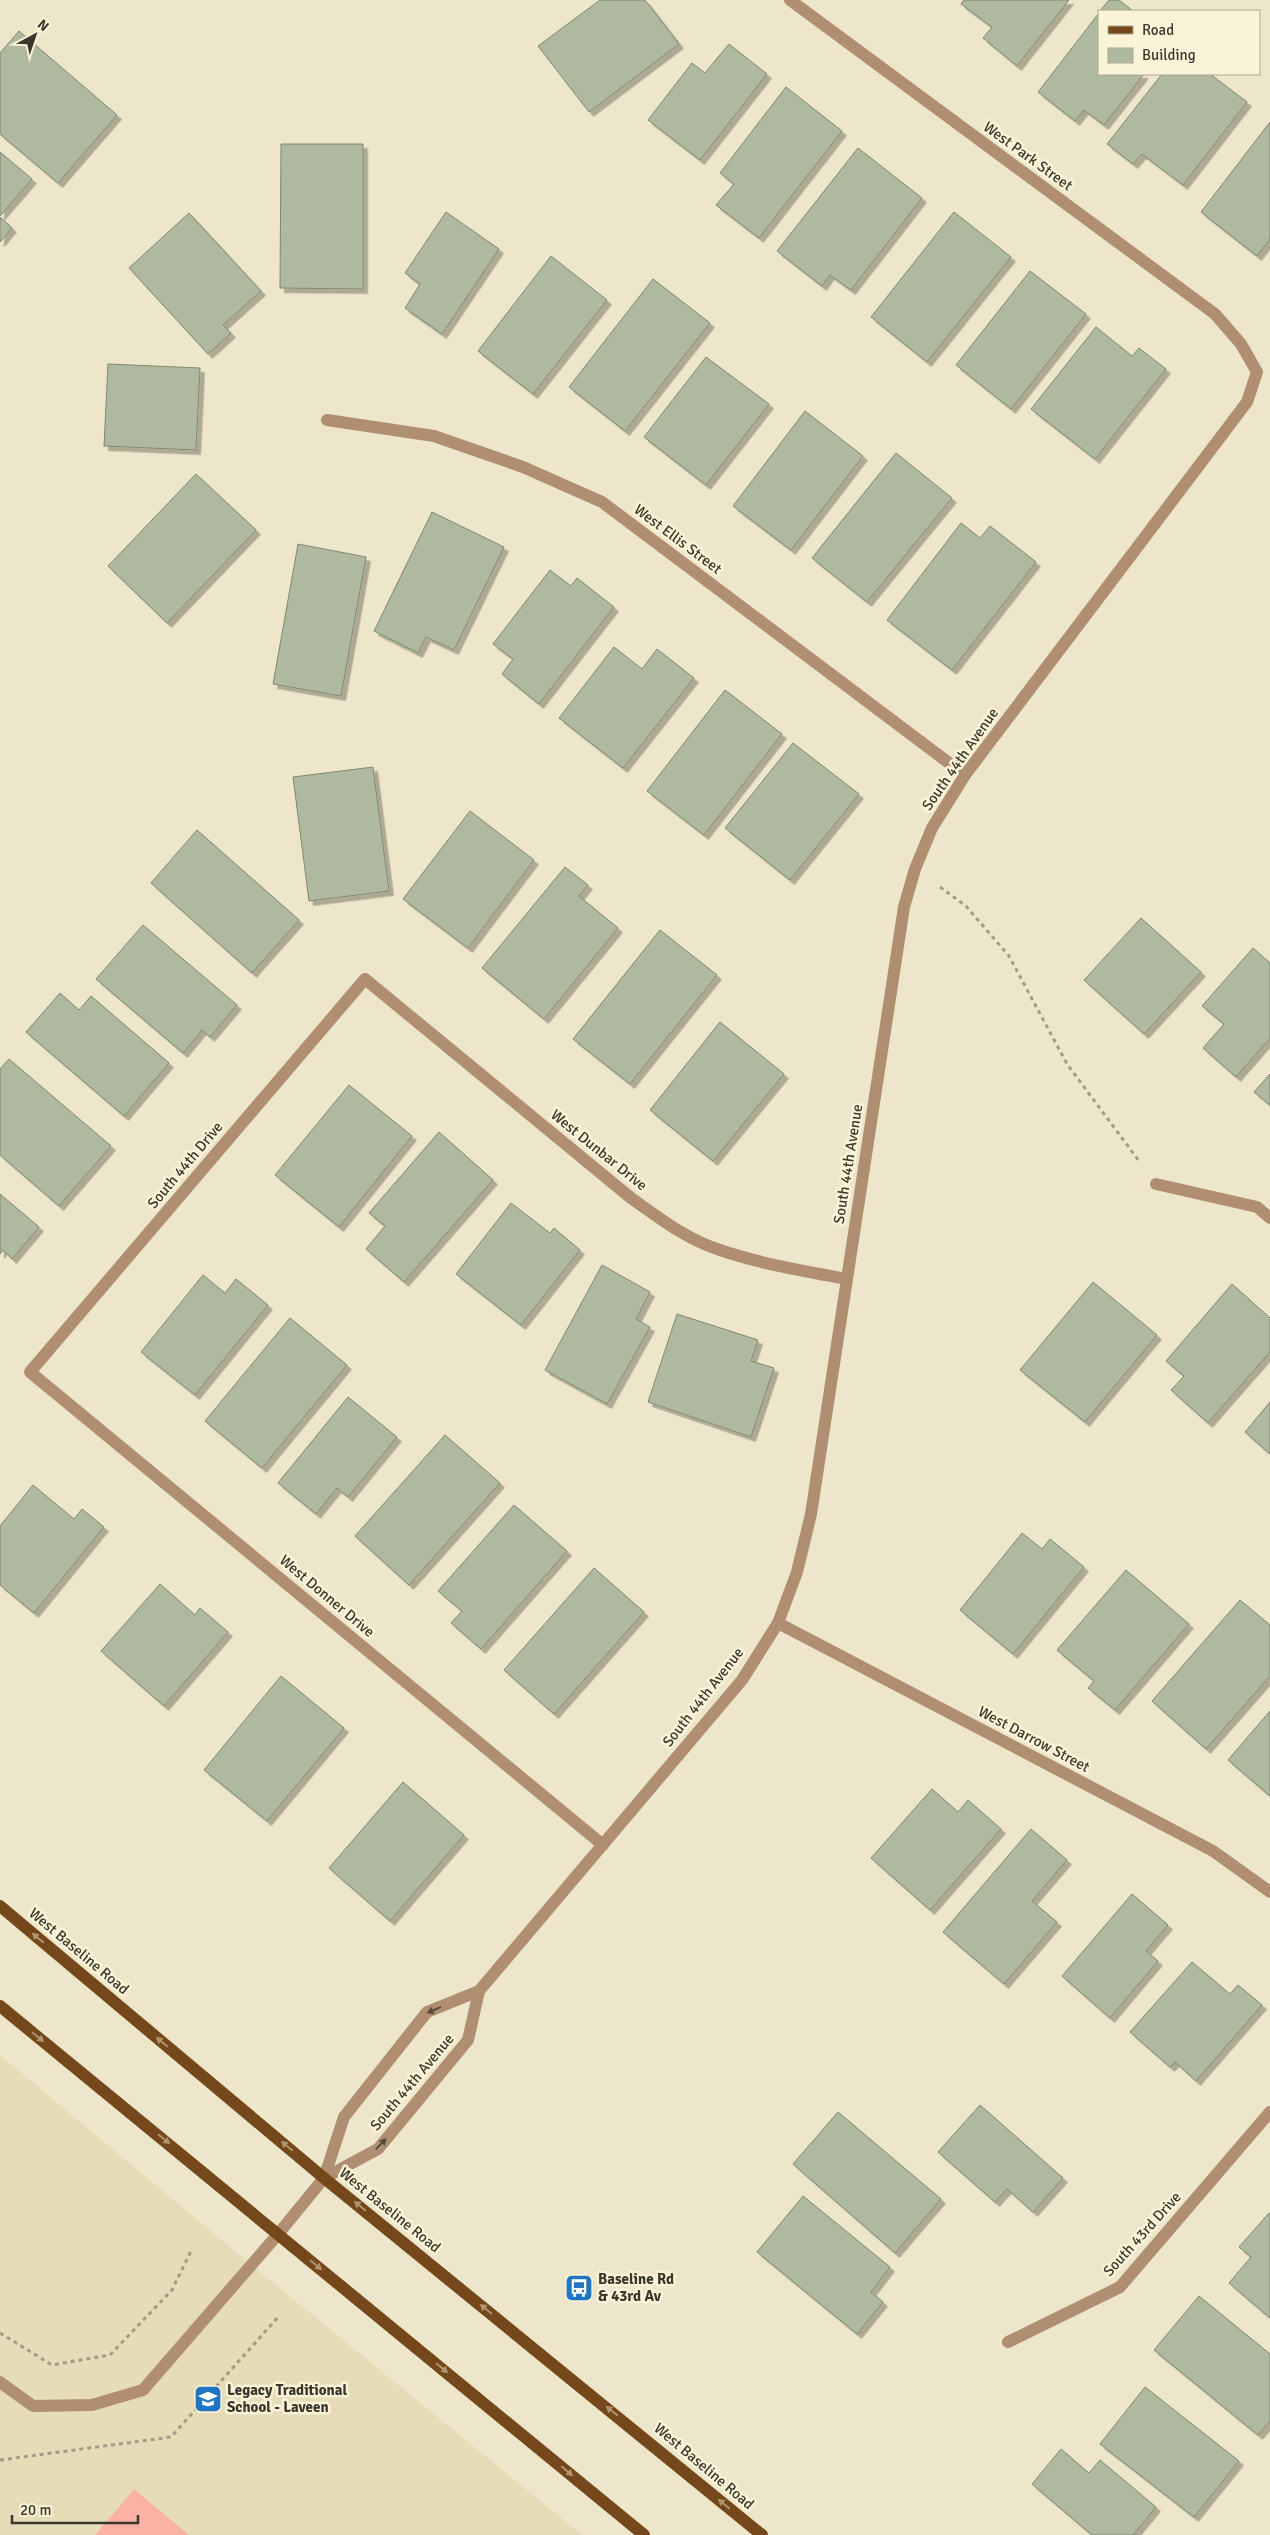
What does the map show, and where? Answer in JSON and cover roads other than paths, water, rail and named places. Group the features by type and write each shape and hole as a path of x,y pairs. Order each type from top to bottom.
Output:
{"main road":[{"name":"West Baseline Road","path":"0,1906 324,2178 762,2535"},
{"path":"0,2006 644,2535"}],"street":[{"name":"West Park Street","path":"790,0 1214,314 1241,344"},
{"name":"South 44th Avenue","path":"324,2178 344,2117 427,2012 479,1991 742,1680 778,1623 797,1572 811,1514 904,907 915,869 932,828 966,775 1247,402 1257,372 1241,344"},
{"name":"West Ellis Street","path":"327,420 434,436 523,467 602,502 966,775"},
{"name":"West Dunbar Drive","path":"365,979 631,1198 674,1228 718,1250 846,1279"},
{"name":"South 44th Drive","path":"30,1372 365,979"},
{"path":"1156,1184 1257,1207 1270,1218"},
{"name":"West Donner Drive","path":"30,1372 603,1845"},
{"name":"West Darrow Street","path":"778,1623 1213,1852 1270,1892"},
{"name":"South 44th Avenue","path":"324,2178 378,2149 468,2040 479,1991"},
{"name":"South 43rd Drive","path":"1008,2342 1120,2287 1270,2112"},
{"path":"0,2382 33,2406 92,2406 143,2390 279,2234 324,2178"}],"place":[{"name":"Baseline Rd & 43rd Av","path":"579,2288"},
{"name":"Legacy Traditional School - Laveen","path":"208,2399"}]}
